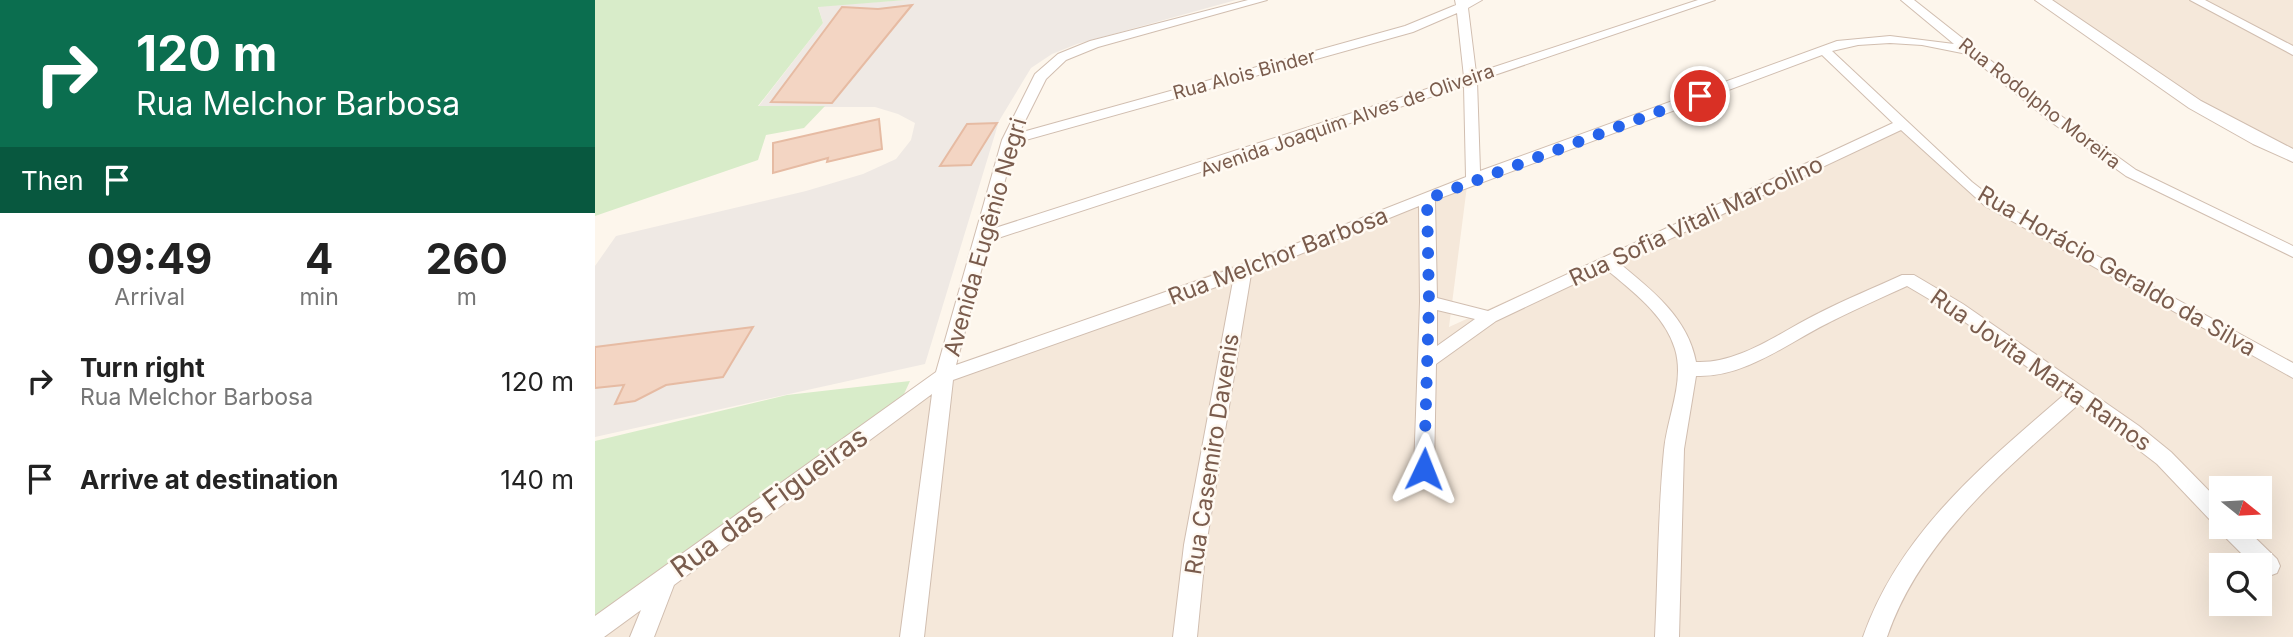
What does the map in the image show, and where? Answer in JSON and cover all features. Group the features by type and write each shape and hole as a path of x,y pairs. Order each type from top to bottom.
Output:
{"street":[{"name":"Avenida Eugênio Negri","path":"912,637 944,376 1009,140 1040,77 1062,57 1094,44 1261,0"},
{"name":"Rua Alois Binder","path":"1009,140 1409,29 1461,3 1476,0"},
{"name":"Avenida Joaquim Alves de Oliveira","path":"984,237 1221,162 1709,0"},
{"name":"Rua Rodolpho Moreira","path":"1907,0 2052,116 2131,173 2293,252"},
{"path":"2042,0 2196,105 2237,130 2293,156"},
{"path":"2196,0 2293,51"},
{"path":"1461,3 1470,78 1473,179"},
{"name":"Rua Melchor Barbosa","path":"944,376 1243,271 1473,179 1841,44 1889,37 1935,42 1971,51"},
{"name":"Rua Horácio Geraldo da Silva","path":"1824,50 1990,203 2293,371"},
{"name":"Rua Sofia Vitali Marcolino","path":"1427,361 1490,317 1902,124"},
{"path":"1424,469 1429,302 1427,199"},
{"path":"1607,262 1654,301 1670,320 1685,351 1688,369 1674,448 1667,637"},
{"name":"Rua Casemiro Davenis","path":"1185,637 1195,545 1243,271"},
{"name":"Rua Jovita Marta Ramos","path":"1688,369 1716,370 1742,361 1827,316 1908,279 1957,308 2164,458 2209,505"},
{"path":"1429,302 1490,317"},
{"name":"Rua das Figueiras","path":"595,630 667,575 944,376"},
{"path":"1875,637 1879,617 1918,554 1983,478 2078,394"},
{"path":"2242,539 2256,553"},
{"path":"642,637 667,575"}],"shaded area":[{"path":"906,0 1236,0 1077,44 1052,54 1031,68 999,121 925,364 595,437 595,266 616,236 806,191 863,174 896,159 911,140 915,123 898,114 875,107 758,107 823,23 818,6"},
{"path":"2037,0 2293,0 2293,159"},
{"path":"1898,123 1981,204 2293,376 2293,637 595,637 949,372 1468,178 1449,327"}],"green space":[{"path":"595,0 906,0 818,7 823,23 758,106 825,106 804,128 766,135 758,160 595,216"},
{"path":"910,381 898,407 595,623 595,441 787,395"}],"building":[{"path":"912,5 832,103 771,102 842,7 878,9"},
{"path":"879,119 882,149 827,162 828,158 773,173 773,143"},
{"path":"997,123 971,165 940,166 967,124"},
{"path":"753,327 723,377 666,385 635,401 615,404 624,385 595,388 595,347"}],"route":[{"path":"1424,469 1429,302 1427,199 1473,179 1700,96"}]}
